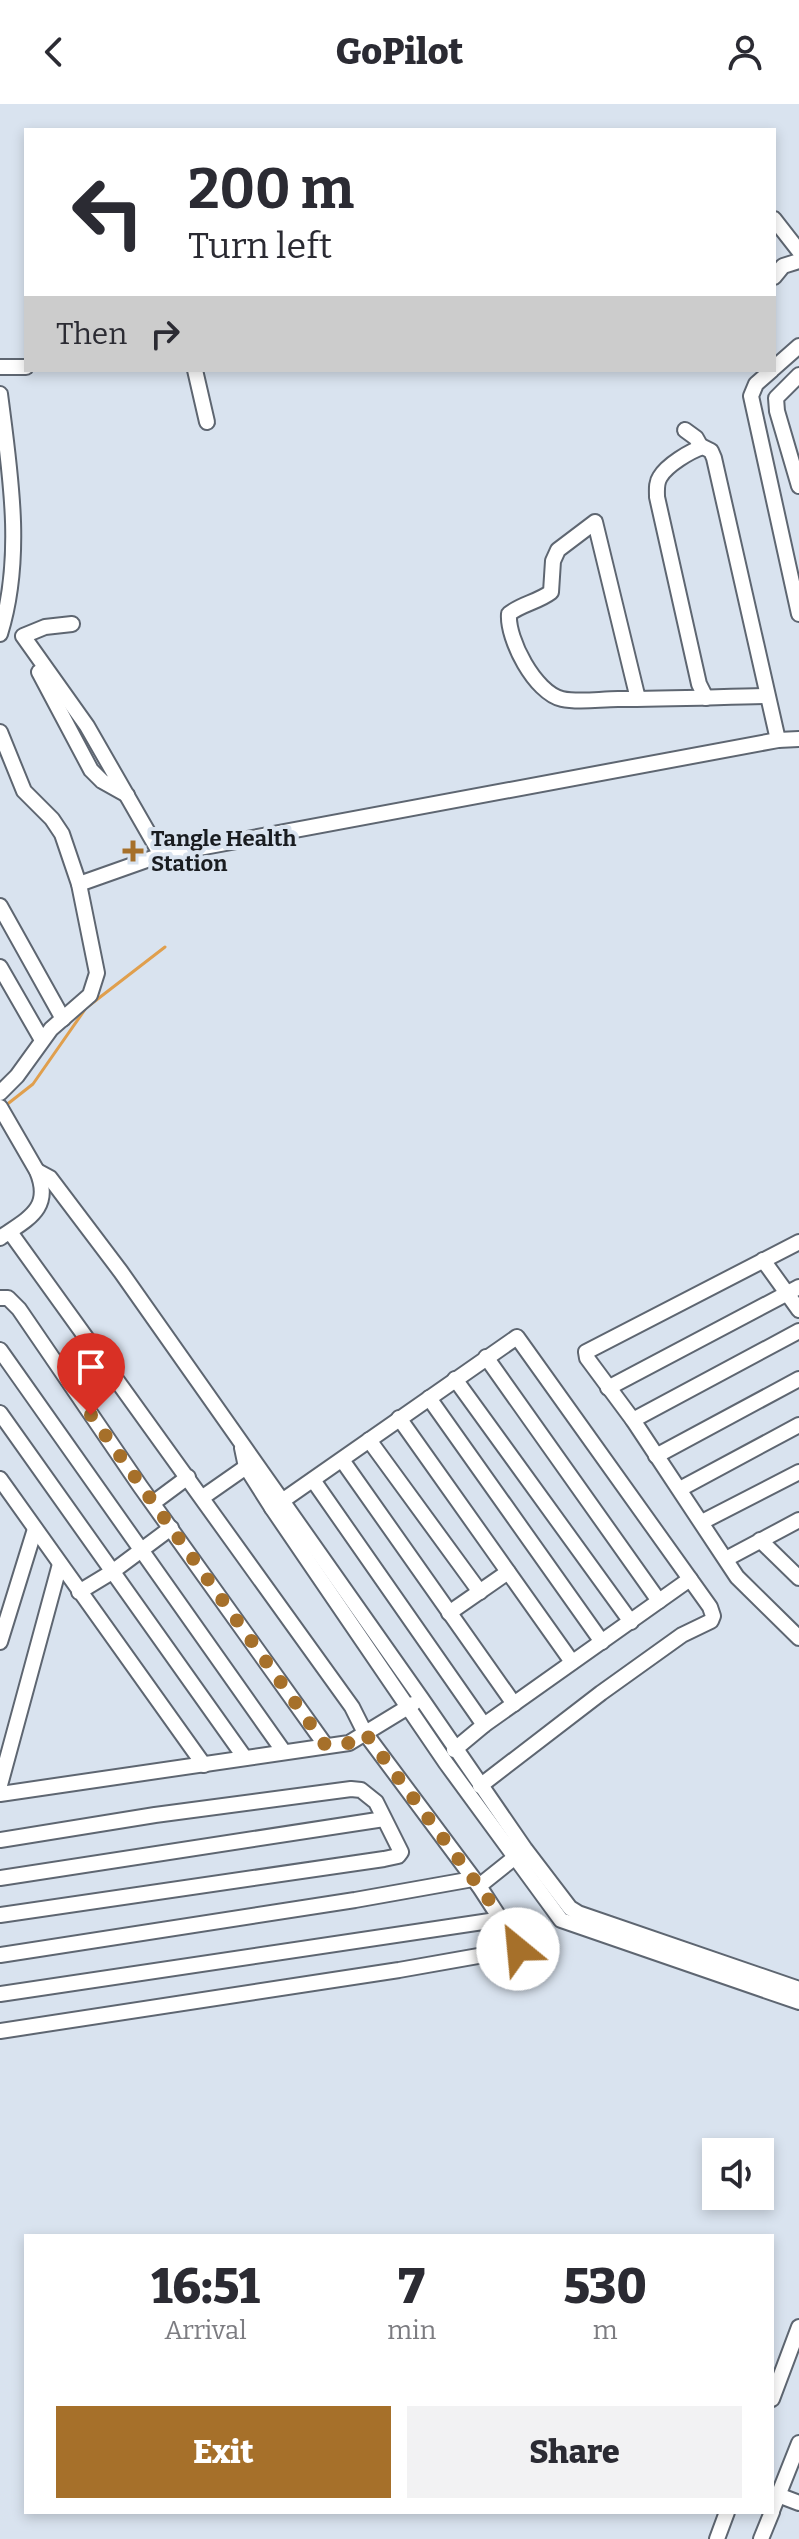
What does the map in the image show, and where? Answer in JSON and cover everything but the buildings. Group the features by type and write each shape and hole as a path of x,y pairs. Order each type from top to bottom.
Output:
{"street":[{"path":"776,222 799,251"},
{"path":"776,275 783,266 799,261"},
{"path":"776,366 799,346"},
{"path":"0,367 24,367"},
{"path":"195,372 207,422"},
{"path":"770,372 756,384 751,396 799,614"},
{"path":"799,375 776,398 777,411 794,442 799,486"},
{"path":"0,394 9,469 13,574 0,634"},
{"path":"685,430 696,438 701,447"},
{"path":"706,698 699,684 657,497 657,481 661,475 701,447 707,448 714,458 778,740"},
{"path":"638,699 595,522 558,550 553,561 551,592 541,600 509,614 508,622 527,667 538,684 555,697 568,700 638,699 706,698 767,696"},
{"path":"5,619 23,636 91,770 102,781 128,795 161,855"},
{"path":"23,636 45,627 72,624"},
{"path":"0,732 24,791 52,819 62,834 79,884 92,941 96,982 90,995 42,1040 17,1076 0,1093"},
{"path":"79,884 161,855 778,740 799,739"},
{"path":"0,906 6,928 63,1019"},
{"path":"0,967 42,1040"},
{"path":"2,1110 42,1181 42,1205"},
{"path":"37,1171 50,1178 121,1272 241,1442 277,1506 408,1707 520,1853 570,1908 799,2002"},
{"path":"0,2031 518,1949 503,1919 365,1733 352,1707 203,1497 5,1235 42,1205 68,1203"},
{"path":"799,1242 586,1352 587,1358 633,1420 726,1559 752,1593 799,1638"},
{"path":"763,1260 794,1290 799,1310"},
{"path":"608,1388 794,1290"},
{"path":"0,1298 8,1298 19,1309 326,1746"},
{"path":"633,1420 799,1331"},
{"path":"277,1506 517,1337 710,1607 713,1616 711,1621 682,1635 601,1693 480,1786"},
{"path":"0,1350 284,1752"},
{"path":"486,1357 659,1601"},
{"path":"455,1379 631,1622"},
{"path":"656,1456 799,1379"},
{"path":"429,1398 602,1642"},
{"path":"0,1413 245,1758"},
{"path":"399,1418 572,1662"},
{"path":"680,1489 799,1425"},
{"path":"369,1440 480,1592"},
{"path":"241,1442 246,1467 421,1698 520,1853"},
{"path":"342,1460 514,1704"},
{"path":"203,1497 246,1467"},
{"path":"702,1522 799,1472"},
{"path":"153,1503 188,1477"},
{"path":"313,1480 484,1725"},
{"path":"0,1482 204,1765"},
{"path":"726,1559 799,1520"},
{"path":"79,1592 112,1572 171,1528"},
{"path":"0,1642 35,1529"},
{"path":"760,1540 799,1578"},
{"path":"0,1785 60,1564"},
{"path":"449,1613 508,1572"},
{"path":"454,1750 484,1725 690,1579"},
{"path":"0,1794 349,1743 421,1698"},
{"path":"0,1840 155,1815 351,1789 361,1790 376,1802 401,1852 398,1856 0,1915"},
{"path":"0,1878 384,1819"},
{"path":"0,1955 476,1882 520,1853"},
{"path":"0,1994 503,1919"},
{"path":"690,1957 799,1989"},
{"path":"774,2394 799,2327"},
{"path":"774,2506 796,2459 799,2443"},
{"path":"778,2495 799,2503"},
{"path":"717,2539 726,2514"},
{"path":"771,2514 762,2536 779,2539"}],"waterway":[{"path":"5,1106 33,1084 86,1008 165,947"}],"place":[{"name":"Tangle Health Station","path":"133,851"}],"route":[{"path":"91,1415 326,1746 349,1743 365,1733 503,1919 518,1949"}]}
